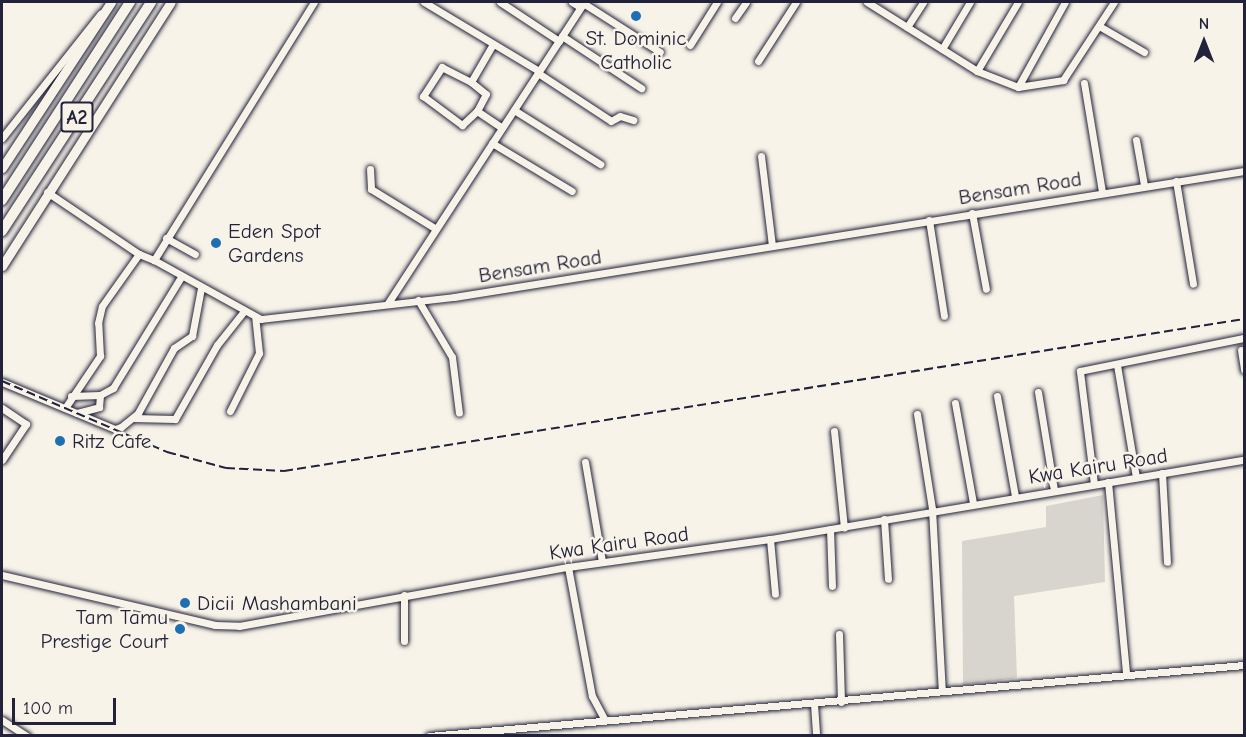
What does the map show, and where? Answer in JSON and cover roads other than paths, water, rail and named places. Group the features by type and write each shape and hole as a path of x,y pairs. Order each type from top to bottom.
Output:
{"highway":[{"name":"A2","path":"2,200 130,2"},
{"name":"A2","path":"2,231 151,2"}],"main road":[{"path":"2,266 47,192 171,2"},
{"path":"2,168 108,6"}],"street":[{"path":"154,260 314,2"},
{"path":"423,2 538,72 611,121 620,116 633,120"},
{"path":"500,2 641,88"},
{"path":"572,2 582,4 660,52"},
{"path":"690,45 717,2"},
{"path":"735,18 746,2"},
{"path":"758,61 796,2"},
{"path":"867,2 977,71 1018,87 1063,80 1114,2"},
{"path":"907,27 923,2"},
{"path":"942,49 970,2"},
{"path":"977,71 1018,2"},
{"path":"1018,87 1065,2"},
{"path":"388,303 582,4"},
{"path":"2,138 75,42 108,6"},
{"path":"1099,26 1144,52"},
{"path":"471,82 493,44"},
{"path":"442,68 471,82 486,94 477,111 462,125 423,99 442,68"},
{"path":"1084,83 1102,192"},
{"path":"514,110 600,164"},
{"path":"477,111 502,128"},
{"path":"1136,140 1144,185"},
{"path":"492,143 572,191"},
{"path":"761,156 772,244"},
{"path":"370,169 371,189 436,229"},
{"name":"Bensam Road","path":"47,192 138,254 154,260 244,312 267,319 418,300 1245,171"},
{"path":"1176,181 1192,284"},
{"path":"972,213 986,289"},
{"path":"929,220 944,316"},
{"path":"166,238 195,254"},
{"path":"65,408 100,356 98,323 102,306 138,254"},
{"path":"71,396 100,395 113,388 181,277"},
{"path":"2,382 115,429 133,418 174,348 191,336 201,288"},
{"path":"418,300 452,357 459,413"},
{"path":"133,418 175,419 217,345 244,312"},
{"path":"230,411 259,354 255,317"},
{"path":"1094,484 1079,373 1245,338"},
{"path":"1241,350 1245,370"},
{"path":"1117,365 1136,477"},
{"path":"1038,392 1054,490"},
{"path":"77,413 99,407 100,395"},
{"path":"997,396 1015,496"},
{"path":"955,403 973,503"},
{"path":"2,408 26,424 2,460"},
{"path":"917,414 932,509 942,691"},
{"path":"834,431 844,527"},
{"name":"Kwa Kairu Road","path":"2,575 231,626 602,561 770,539 932,509 1245,460"},
{"path":"585,462 602,561"},
{"path":"1162,473 1167,562"},
{"path":"1108,482 1126,674"},
{"path":"884,519 888,579"},
{"path":"830,529 832,586"},
{"path":"770,539 775,594"},
{"path":"567,567 592,696 604,719"},
{"path":"404,595 404,641"},
{"path":"839,634 841,702"},
{"path":"429,735 604,719 841,702 1126,674 1245,665"},
{"path":"814,704 816,735"},
{"path":"2,720 27,735"}],"railway":[{"path":"2,381 167,452 226,468 284,471 1244,319"}],"place":[{"name":"St. Dominic Catholic","path":"636,16"},
{"name":"Eden Spot Gardens","path":"216,243"},
{"name":"Ritz Cafe","path":"60,441"},
{"name":"Dicii Mashambani","path":"185,603"},
{"name":"Tam Tamu Prestige Court","path":"180,629"}]}
